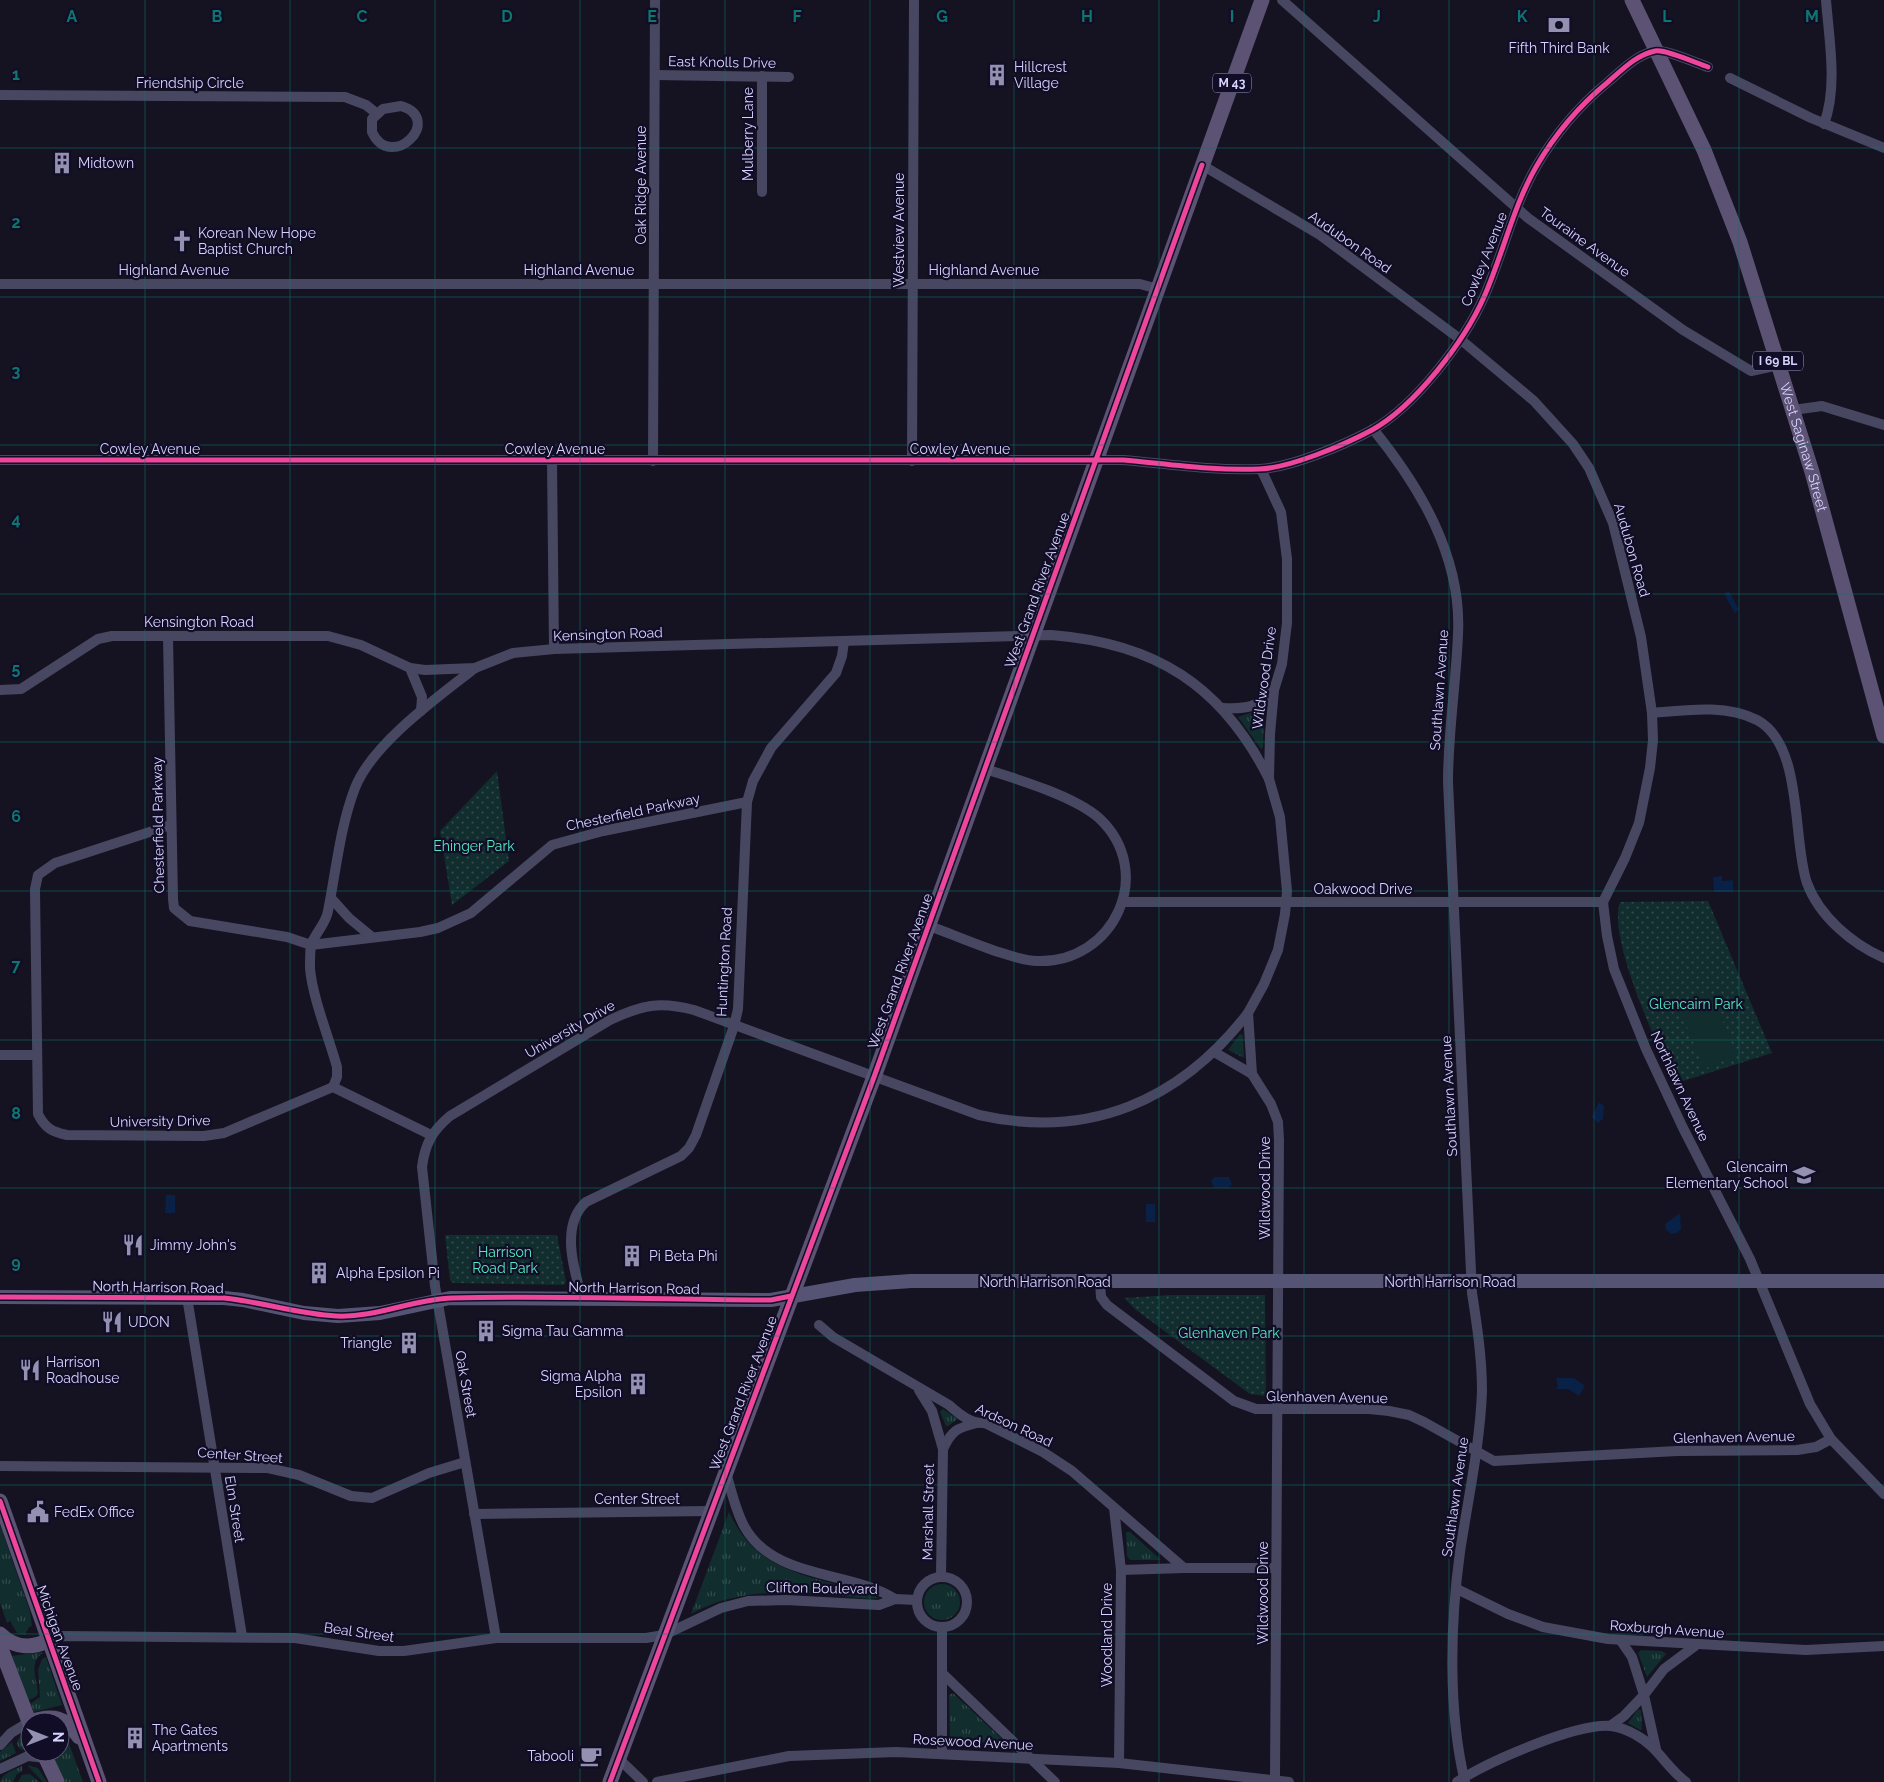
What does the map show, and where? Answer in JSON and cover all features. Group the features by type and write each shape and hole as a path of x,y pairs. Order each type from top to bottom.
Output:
{"main road":[{"name":"West Grand River Avenue","path":"610,1782 929,926 1262,0"},
{"name":"West Saginaw Street","path":"1632,0 1657,50 1723,195 1779,365 1817,490 1884,736"},
{"name":"Michigan Avenue","path":"0,1501 99,1782"},
{"path":"0,1634 10,1642 26,1646 34,1646 49,1640"},
{"path":"0,1646 26,1712"},
{"path":"70,1725 88,1751"},
{"path":"47,1762 57,1782"}],"street":[{"name":"Oak Ridge Avenue","path":"653,461 655,0"},
{"name":"Westview Avenue","path":"912,461 914,0"},
{"name":"Touraine Avenue","path":"1282,0 1516,209 1683,330 1751,371 1779,365"},
{"path":"1824,124 1829,110 1830,68 1826,0"},
{"name":"Cowley Avenue","path":"0,460 1123,460 1196,468 1261,469 1331,449 1373,429 1428,383 1460,339 1483,298 1516,209 1536,167 1575,113 1638,57 1657,50"},
{"path":"1657,50 1708,67"},
{"name":"East Knolls Drive","path":"655,75 789,76"},
{"name":"Mulberry Lane","path":"762,76 762,192"},
{"path":"1730,78 1824,124 1884,148"},
{"name":"Friendship Circle","path":"0,95 345,97 361,103 376,113"},
{"path":"389,107 407,108 418,122 415,135 398,146 387,147 382,145 372,132 372,119 376,113 389,107"},
{"name":"Audubon Road","path":"1202,165 1320,235 1460,339 1534,401 1573,444 1590,468 1613,523 1643,646 1652,713"},
{"name":"Highland Avenue","path":"0,284 1140,284 1158,290"},
{"path":"1793,410 1822,406 1884,425"},
{"name":"Southlawn Avenue","path":"1373,429 1398,460 1433,519 1445,549 1453,581 1458,633 1448,740 1453,904 1472,1282 1482,1390 1456,1589 1453,1661 1462,1780"},
{"path":"552,461 554,649"},
{"name":"Wildwood Drive","path":"1261,469 1281,512 1287,559 1287,623 1282,664 1274,690 1270,734 1269,779 1282,834 1286,903 1278,950 1264,984 1248,1014 1252,1074 1271,1104 1278,1122 1279,1282 1275,1779"},
{"name":"Kensington Road","path":"0,690 21,689 105,637 328,636 362,645 410,668 440,670 475,668 514,653 554,649 1033,635 1087,639 1119,645 1144,654 1186,678 1223,708 1256,753 1269,779"},
{"name":"Chesterfield Parkway","path":"168,636 173,899 174,908 183,918 190,921 287,937 311,945 420,932 456,921 485,902 552,845 566,840 747,802"},
{"name":"Huntington Road","path":"582,1298 571,1239 574,1216 586,1202 670,1163 689,1148 696,1136 734,1026 738,1009 747,802 753,780 771,748 836,673 844,641"},
{"path":"410,668 422,697 421,711"},
{"path":"431,1134 333,1087 337,1077 337,1067 310,969 311,945 328,914 343,831 355,788 370,762 421,711 475,668"},
{"path":"1223,708 1251,708 1262,702 1274,690"},
{"path":"1603,902 1625,858 1639,823 1650,768 1653,740 1652,713 1703,710 1742,714 1758,721 1775,736 1786,764 1796,801 1806,881 1816,904 1848,934 1884,958"},
{"path":"929,926 1016,956 1035,961 1053,960 1084,950 1099,940 1111,926 1122,902 1127,877 1123,854 1113,835 1099,818 1080,804 985,769"},
{"name":"University Drive","path":"171,825 54,863 38,875 35,889 38,1114 43,1124 53,1133 67,1135 204,1136 224,1133 333,1087"},
{"path":"331,898 349,918 372,937"},
{"name":"Oakwood Drive","path":"1122,902 1453,904 1603,902"},
{"name":"Northlawn Avenue","path":"1603,902 1606,936 1614,969 1642,1040 1683,1128 1733,1221 1760,1281 1810,1404 1831,1439 1884,1494"},
{"name":"University Drive","path":"431,1134 450,1116 610,1020 638,1007 660,1004 680,1006 979,1115 1005,1121 1057,1123 1099,1116 1146,1100 1192,1072 1214,1052 1248,1014"},
{"path":"1214,1052 1252,1074"},
{"path":"0,1055 37,1055"},
{"name":"Oak Street","path":"431,1134 424,1150 422,1167 438,1300 496,1638"},
{"name":"North Harrison Road","path":"0,1297 188,1297 243,1300 304,1313 338,1316 380,1312 438,1300 582,1298 771,1300 873,1283 1884,1281"},
{"name":"Glenhaven Avenue","path":"1100,1282 1101,1296 1107,1305 1234,1401 1256,1409 1369,1409 1409,1415 1475,1451 1484,1458 1500,1462 1677,1451 1797,1450 1816,1447 1831,1439"},
{"name":"Elm Street","path":"188,1297 242,1636"},
{"name":"Ardson Road","path":"819,1324 833,1337 977,1423 986,1423 1043,1452 1072,1471 1184,1568"},
{"name":"Marshall Street","path":"919,1389 932,1411 943,1449 940,1576"},
{"name":"Marshall Street","path":"943,1449 949,1437 958,1428 977,1423"},
{"name":"Center Street","path":"0,1466 214,1466 280,1470 310,1478 351,1496 367,1498 378,1497 429,1473 466,1462"},
{"name":"Clifton Boulevard","path":"725,1470 742,1521 754,1539 763,1548 788,1563 880,1590 895,1599"},
{"name":"Woodland Drive","path":"1114,1508 1121,1570 1119,1763"},
{"name":"Center Street","path":"474,1514 710,1511"},
{"path":"1121,1570 1276,1568"},
{"name":"Marshall Street","path":"916,1600 924,1584 940,1576 948,1577 960,1584 967,1597 965,1612 961,1618 950,1626 942,1627"},
{"name":"Roxburgh Avenue","path":"1456,1589 1508,1614 1543,1627 1573,1634 1621,1641 1806,1650 1884,1646"},
{"name":"Clifton Boulevard","path":"664,1635 708,1613 748,1601 786,1600 879,1605 895,1599 916,1600"},
{"path":"916,1600 921,1616 927,1622 942,1627 942,1754"},
{"name":"Beal Street","path":"49,1640 61,1636 242,1636 308,1639 379,1651 396,1651 426,1650 461,1641 496,1638 620,1638 664,1635"},
{"path":"1621,1641 1632,1657 1644,1695 1656,1750"},
{"path":"1462,1780 1496,1760 1566,1734 1610,1726 1624,1716 1672,1661 1695,1645"},
{"path":"942,1673 1055,1782"},
{"path":"1610,1726 1636,1734 1656,1750 1670,1768 1686,1782"},
{"path":"0,1745 11,1733 20,1728"},
{"name":"Rosewood Avenue","path":"657,1782 789,1756 853,1752 942,1754 1119,1763 1275,1779 1288,1782"},
{"path":"618,1758 643,1782"},
{"path":"0,1769 20,1760"}],"green space":[{"path":"1262,709 1264,711 1263,747 1261,749 1238,717"},
{"name":"Ehinger Park","path":"497,771 509,861 452,905 440,831"},
{"name":"Glencairn Park","path":"1708,901 1772,1053 1677,1083 1658,1046 1627,966 1618,918 1620,902"},
{"path":"1710,990 1736,1055 1704,1069 1678,1004"},
{"path":"1240,1034 1243,1035 1244,1058 1228,1050"},
{"name":"Harrison Road Park","path":"445,1235 557,1235 566,1282 564,1285 453,1283 450,1280"},
{"name":"Glenhaven Park","path":"1171,1295 1265,1295 1266,1396 1250,1394 1136,1310 1124,1298"},
{"path":"943,1409 958,1419 946,1426 940,1412"},
{"path":"729,1512 739,1530 750,1544 777,1564 809,1577 868,1593 878,1598 796,1593 760,1594 725,1600 691,1614"},
{"path":"0,1525 30,1611 32,1626 29,1627 25,1635 17,1633 10,1621 7,1623 0,1603"},
{"path":"1126,1532 1130,1532 1161,1560 1130,1560 1127,1556"},
{"path":"942,1584 954,1590 960,1602 954,1614 942,1620 930,1614 924,1602 930,1590"},
{"path":"1641,1650 1662,1651 1666,1654 1647,1677 1638,1653"},
{"path":"44,1653 39,1656 35,1666 38,1694 28,1700 12,1656"},
{"path":"46,1657 62,1705 34,1712 30,1704 40,1697 38,1670 42,1659"},
{"path":"953,1693 1002,1739 1002,1743 950,1741 949,1695"},
{"path":"1638,1709 1641,1710 1642,1729 1640,1730 1628,1723"},
{"path":"20,1738 20,1748 17,1743"},
{"path":"12,1742 16,1753 0,1761 0,1752"},
{"path":"70,1746 83,1782 64,1782 56,1762 70,1762"},
{"path":"27,1765 38,1768 47,1782 43,1782"},
{"path":"22,1766 22,1771 17,1774 13,1782 0,1782 6,1774"},
{"path":"30,1774 39,1782 18,1782 22,1775"}],"water":[{"path":"1729,591 1739,610 1735,613 1724,594"},
{"path":"1722,876 1722,881 1733,880 1733,892 1714,892 1713,877"},
{"path":"1599,1102 1604,1106 1603,1119 1598,1123 1592,1117"},
{"path":"1214,1177 1229,1177 1232,1184 1229,1188 1214,1188 1211,1181"},
{"path":"166,1195 175,1195 175,1213 165,1213"},
{"path":"1146,1204 1155,1204 1155,1222 1146,1222"},
{"path":"1680,1213 1681,1229 1677,1233 1671,1234 1666,1230 1665,1224"},
{"path":"1556,1378 1574,1378 1585,1386 1579,1396 1568,1389 1556,1389 1558,1386"}],"cycle path":[{"path":"0,460 1123,460 1225,469 1259,469 1286,465 1332,449 1372,430 1405,405 1437,371 1464,333 1484,297 1514,214 1536,167 1560,132 1588,100 1630,64 1642,56 1655,51 1673,54 1708,67"},
{"path":"610,1782 874,1077 1202,165"},
{"path":"0,1297 224,1298 308,1313 351,1316 437,1299 452,1298 532,1297 771,1300 791,1296"},
{"path":"0,1501 99,1782"}],"place":[{"name":"Fifth Third Bank","path":"1559,25"},
{"name":"Hillcrest Village","path":"997,75"},
{"name":"Midtown","path":"62,163"},
{"name":"Korean New Hope Baptist Church","path":"182,241"},
{"name":"Glencairn Elementary School","path":"1804,1175"},
{"name":"Jimmy John's","path":"133,1245"},
{"name":"Pi Beta Phi","path":"632,1256"},
{"name":"Alpha Epsilon Pi","path":"319,1273"},
{"name":"UDON","path":"112,1322"},
{"name":"Sigma Tau Gamma","path":"486,1331"},
{"name":"Triangle","path":"409,1343"},
{"name":"Harrison Roadhouse","path":"30,1370"},
{"name":"Sigma Alpha Epsilon","path":"638,1384"},
{"name":"FedEx Office","path":"38,1512"},
{"name":"The Gates Apartments","path":"135,1738"},
{"name":"Tabooli","path":"591,1756"}]}
